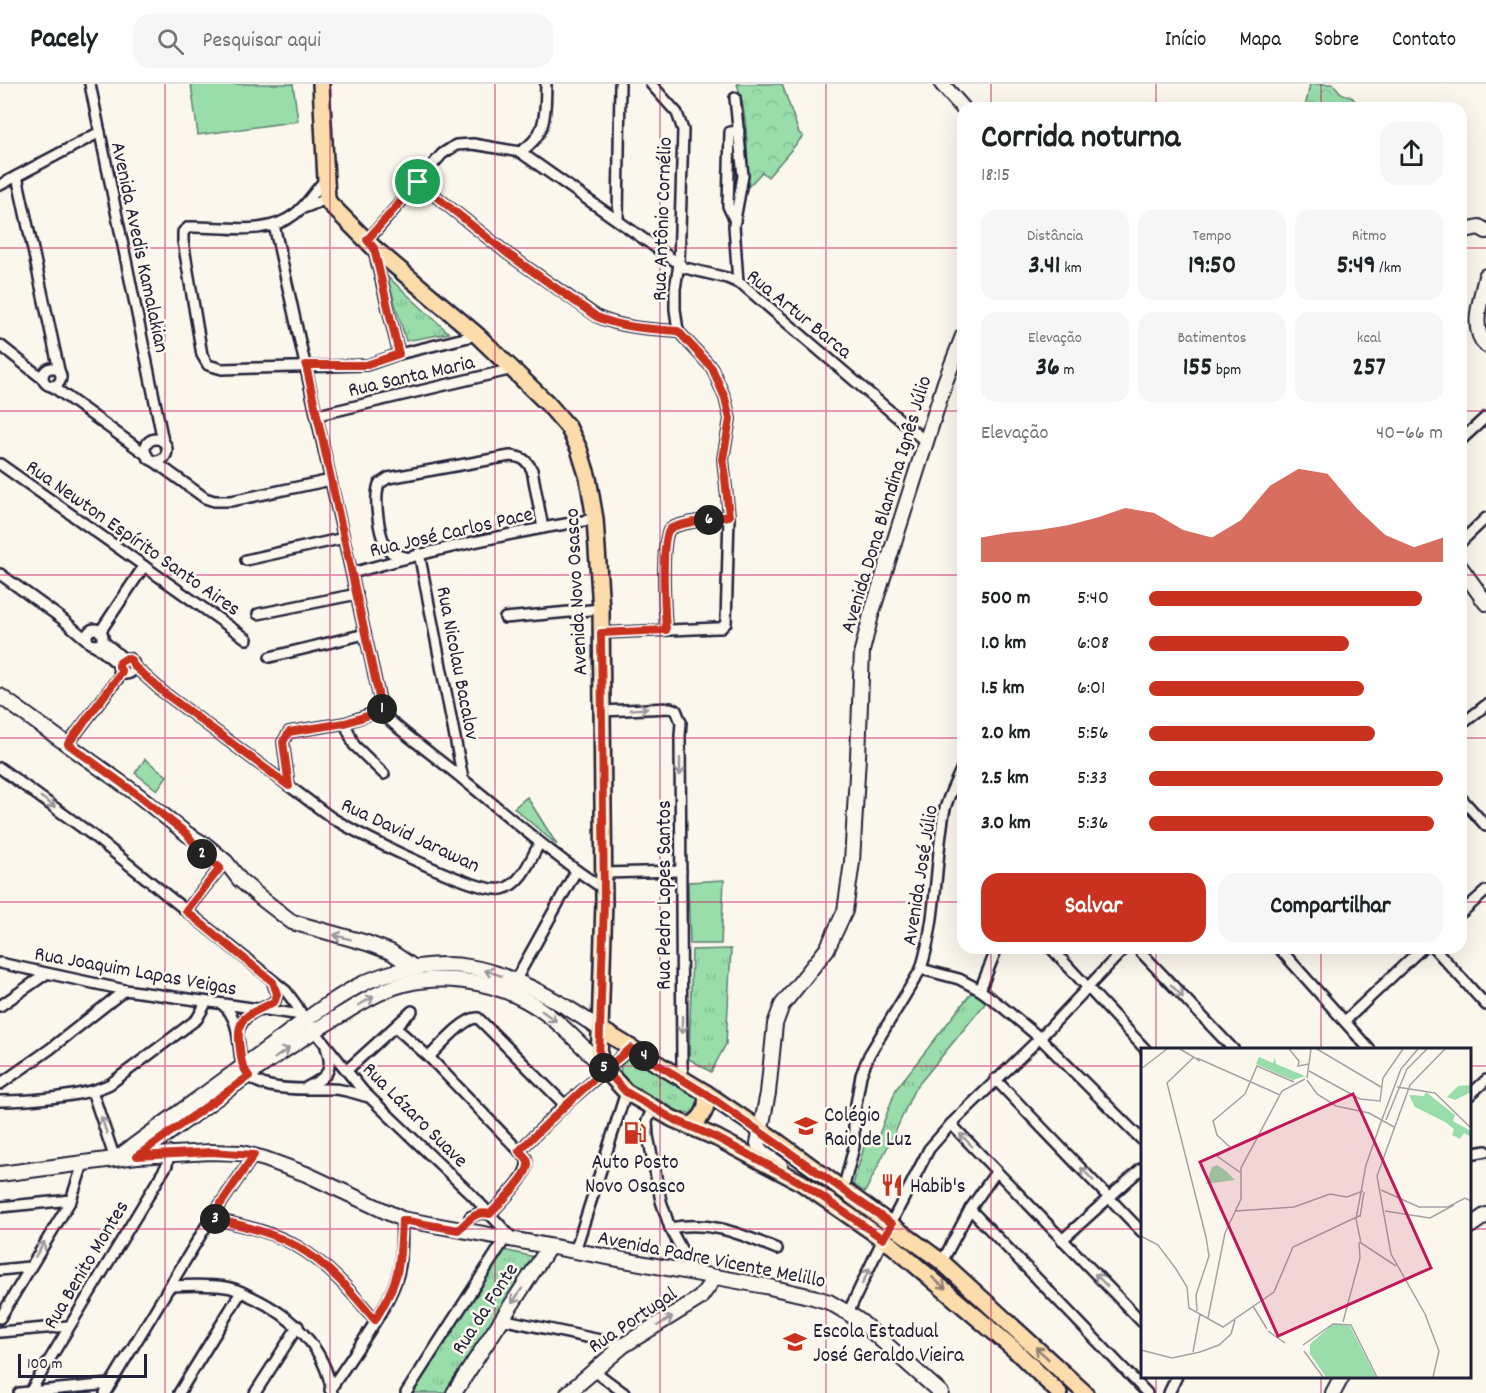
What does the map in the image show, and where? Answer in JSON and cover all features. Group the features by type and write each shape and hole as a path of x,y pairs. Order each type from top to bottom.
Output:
{"main road":[{"path":"321,84 327,200"},
{"path":"942,84 958,102"},
{"name":"Avenida Novo Osasco","path":"327,200 337,213 370,244 477,335 513,369 568,427 579,449 588,478 595,519 601,609 604,889 600,1029 603,1066"},
{"path":"1467,230 1479,227 1486,231"},
{"path":"1486,276 1477,330 1486,345"},
{"name":"Avenida Dona Blandina Ignês Júlio","path":"760,1131 768,1093 775,1024 782,1005 827,949 845,911 852,862 862,651 871,615 946,376 957,350"},
{"path":"1467,576 1486,603"},
{"path":"0,696 138,795 187,834 207,846 223,865 292,922 367,943 391,952 415,968"},
{"path":"312,1027 360,985 415,968 468,966 515,981 583,1017 706,1094 892,1224 942,1262 1085,1393"},
{"path":"115,1159 312,1027 374,996 403,984 434,980 486,985 519,996 557,1022 603,1066 626,1092 653,1108 802,1183 883,1239 936,1280 1016,1350 1059,1393"},
{"path":"137,1156 246,1071"},
{"path":"690,1126 703,1115 707,1103 706,1094"},
{"path":"760,1131 758,1143 762,1152 802,1183"},
{"name":"Avenida Padre Vicente Melillo","path":"0,1174 137,1156 218,1152 254,1155 306,1174 402,1220 805,1294 829,1302 861,1322 941,1393"},
{"path":"1471,1225 1486,1215"},
{"name":"Rua da Fonte","path":"454,1393 549,1247"},
{"name":"Rua Portugal","path":"568,1393 624,1345 700,1298 715,1277"},
{"path":"1333,1393 1341,1378"}],"street":[{"name":"Avenida Avedis Kamalakian","path":"90,84 158,416 155,441"},
{"path":"399,354 370,244 442,154 456,146 473,144 520,152 531,146 545,118 546,84"},
{"path":"618,220 620,84"},
{"name":"Rua Antônio Cornélio","path":"651,84 677,113 683,130 679,264 675,289 678,331"},
{"path":"735,98 743,176 735,222 738,283"},
{"path":"735,222 728,206 730,132 739,131"},
{"path":"0,185 100,132"},
{"name":"Rua Artur Barca","path":"520,152 685,268 738,283 750,290 926,442"},
{"path":"17,176 56,353 52,374 57,384 52,386 205,498 231,501 331,480"},
{"path":"326,179 300,209 283,222 259,228 189,227 183,232 202,355 208,364 222,369 366,365 399,354 477,335"},
{"path":"418,182 508,254 597,317 612,323 678,331 712,368 725,398 730,419 723,459 729,516 726,623 721,628 601,633"},
{"path":"300,209 327,200"},
{"path":"274,225 382,711 424,750 463,779 539,844 604,889"},
{"path":"2,347 28,366 52,374 67,396"},
{"name":"Rua Santa Maria","path":"318,415 513,369"},
{"path":"1467,434 1486,417"},
{"path":"123,439 155,441 167,446 176,476"},
{"path":"150,458 145,449 155,441"},
{"path":"150,458 164,458 167,452"},
{"path":"406,557 393,553 388,548 380,525 376,495 379,484 388,478 510,456 522,457 532,470 543,528"},
{"name":"Rua Newton Espírito Santo Aires","path":"0,464 247,639"},
{"path":"666,630 664,552 666,534 670,528 729,516"},
{"path":"1467,536 1486,518"},
{"name":"Rua José Carlos Pace","path":"352,573 419,554 595,519"},
{"path":"246,560 344,538"},
{"name":"Rua Nicolau Bacalov","path":"419,554 463,779"},
{"path":"95,637 144,566"},
{"path":"0,574 61,618 95,637 125,667 163,692 289,786"},
{"path":"258,614 357,594"},
{"path":"505,618 601,609"},
{"path":"270,657 365,634"},
{"path":"68,744 125,667"},
{"path":"1467,720 1486,705"},
{"name":"Rua Pedro Lopes Santos","path":"602,711 659,707 676,710 681,722 682,1067 684,1080"},
{"path":"289,786 283,742 289,732 345,723 382,711"},
{"path":"345,723 354,745 384,774"},
{"name":"Rua Lázaro Suave","path":"0,768 92,834 291,997 363,1091 473,1196 510,1240"},
{"name":"Avenida José Júlio","path":"843,1190 854,1147 855,1116 861,1075 869,1055 921,969 932,923 944,811 957,780"},
{"name":"Rua David Jarawan","path":"289,786 332,818 354,831 456,879 481,887 501,889 514,883 539,844"},
{"path":"1467,805 1486,826"},
{"path":"186,911 223,865"},
{"path":"515,981 576,871"},
{"path":"604,873 681,871"},
{"path":"1467,908 1486,891"},
{"path":"980,990 995,954"},
{"path":"1057,954 1144,1048"},
{"path":"848,1313 929,1149 995,1079 1040,1038 1089,988 1120,954"},
{"path":"1143,954 1232,1048"},
{"path":"1284,954 1368,1048"},
{"path":"1345,1021 1416,954"},
{"path":"1439,954 1486,1005"},
{"name":"Rua Joaquim Lapas Veigas","path":"0,963 125,990 257,1009 312,1027"},
{"path":"921,969 959,979 980,990 1040,1038 1141,1138"},
{"path":"0,1006 46,974"},
{"path":"237,1034 241,1023 257,1009 275,1001 277,994 273,982"},
{"path":"0,1084 50,1049 125,990"},
{"path":"0,1101 92,1090 110,1084 196,1019 206,1003"},
{"path":"223,1005 233,1016 246,1071 266,1084 284,1090 334,1089 371,1098"},
{"path":"348,1070 412,1011"},
{"path":"429,1058 465,1022 473,1017 478,1018 565,1105"},
{"path":"303,1090 322,1080 329,1070 329,1054 312,1027"},
{"path":"396,1027 429,1058 526,1158 529,1164 526,1173 490,1214 480,1213 470,1216"},
{"path":"519,1151 603,1066 631,1048"},
{"path":"995,1079 1141,1230"},
{"path":"1471,1094 1486,1080"},
{"path":"92,1090 115,1159"},
{"path":"575,1251 626,1092"},
{"path":"653,1108 647,1121 648,1136 661,1201 670,1228 694,1273"},
{"path":"951,1124 1141,1320"},
{"path":"1471,1154 1486,1151"},
{"name":"Rua Benito Montes","path":"30,1392 167,1165 169,1154"},
{"path":"19,1393 108,1389 211,1218 254,1155"},
{"path":"0,1318 70,1200 84,1164"},
{"path":"1062,1240 1141,1170"},
{"path":"942,1262 969,1209 996,1172"},
{"path":"458,1230 470,1216 473,1196"},
{"path":"0,1207 70,1200"},
{"path":"969,1209 1147,1393"},
{"path":"211,1218 245,1226 298,1246 319,1261 375,1320"},
{"path":"331,1391 388,1299 399,1270 402,1220"},
{"path":"670,1228 702,1225 718,1227 777,1249"},
{"path":"406,1393 510,1240"},
{"path":"0,1270 29,1267"},
{"path":"170,1286 228,1287 273,1308 298,1326 325,1366 331,1391"},
{"path":"179,1393 241,1292"},
{"path":"501,1319 624,1345"},
{"path":"0,1332 68,1326"},
{"path":"255,1393 298,1326"},
{"path":"593,1370 624,1393"},
{"path":"1169,1393 1176,1378"}],"green space":[{"path":"191,84 293,84 298,121 198,135"},
{"path":"737,84 782,84 799,133 803,136 768,177 762,172 747,188 745,122"},
{"path":"1310,84 1333,84 1341,93 1353,98 1355,102 1306,102"},
{"path":"387,276 449,333 406,341"},
{"path":"145,759 167,776 157,790 135,773"},
{"path":"527,797 557,845 514,808"},
{"path":"724,880 721,944 690,944 688,882"},
{"path":"731,949 726,1044 711,1072 689,1059 692,950"},
{"path":"972,992 988,1000 914,1090 865,1192 853,1185 868,1133 877,1140 896,1089"},
{"path":"634,1054 697,1097 701,1104 696,1113 686,1113 656,1103 628,1084 621,1074 622,1063"},
{"path":"503,1250 535,1257 450,1393 413,1393"}],"place":[{"name":"Colégio Raio de Luz","path":"806,1126"},
{"name":"Auto Posto Novo Osasco","path":"635,1133"},
{"name":"Habib's","path":"892,1185"},
{"name":"Escola Estadual José Geraldo Vieira","path":"795,1342"}],"route":[{"path":"418,182 367,240 374,248 399,354 366,365 306,365 382,711 345,723 289,732 283,742 289,786 163,692 127,658 119,663 122,672 68,744 187,834 201,853 220,868 186,911 273,982 277,994 275,1001 246,1017 237,1034 242,1067 249,1076 137,1156 211,1152 254,1155 211,1218 273,1235 298,1246 319,1261 375,1320 396,1282 399,1270 402,1220 458,1230 470,1216 484,1212 490,1214 526,1173 529,1164 519,1151 565,1105 606,1070 631,1048 771,1137 892,1224 883,1239 802,1183 717,1138 673,1119 626,1092 606,1070 599,1063 604,902 601,633 666,630 664,552 666,534 670,528 729,516 723,459 730,419 717,378 712,368 678,331 612,323 597,317 508,254 418,182"}]}
